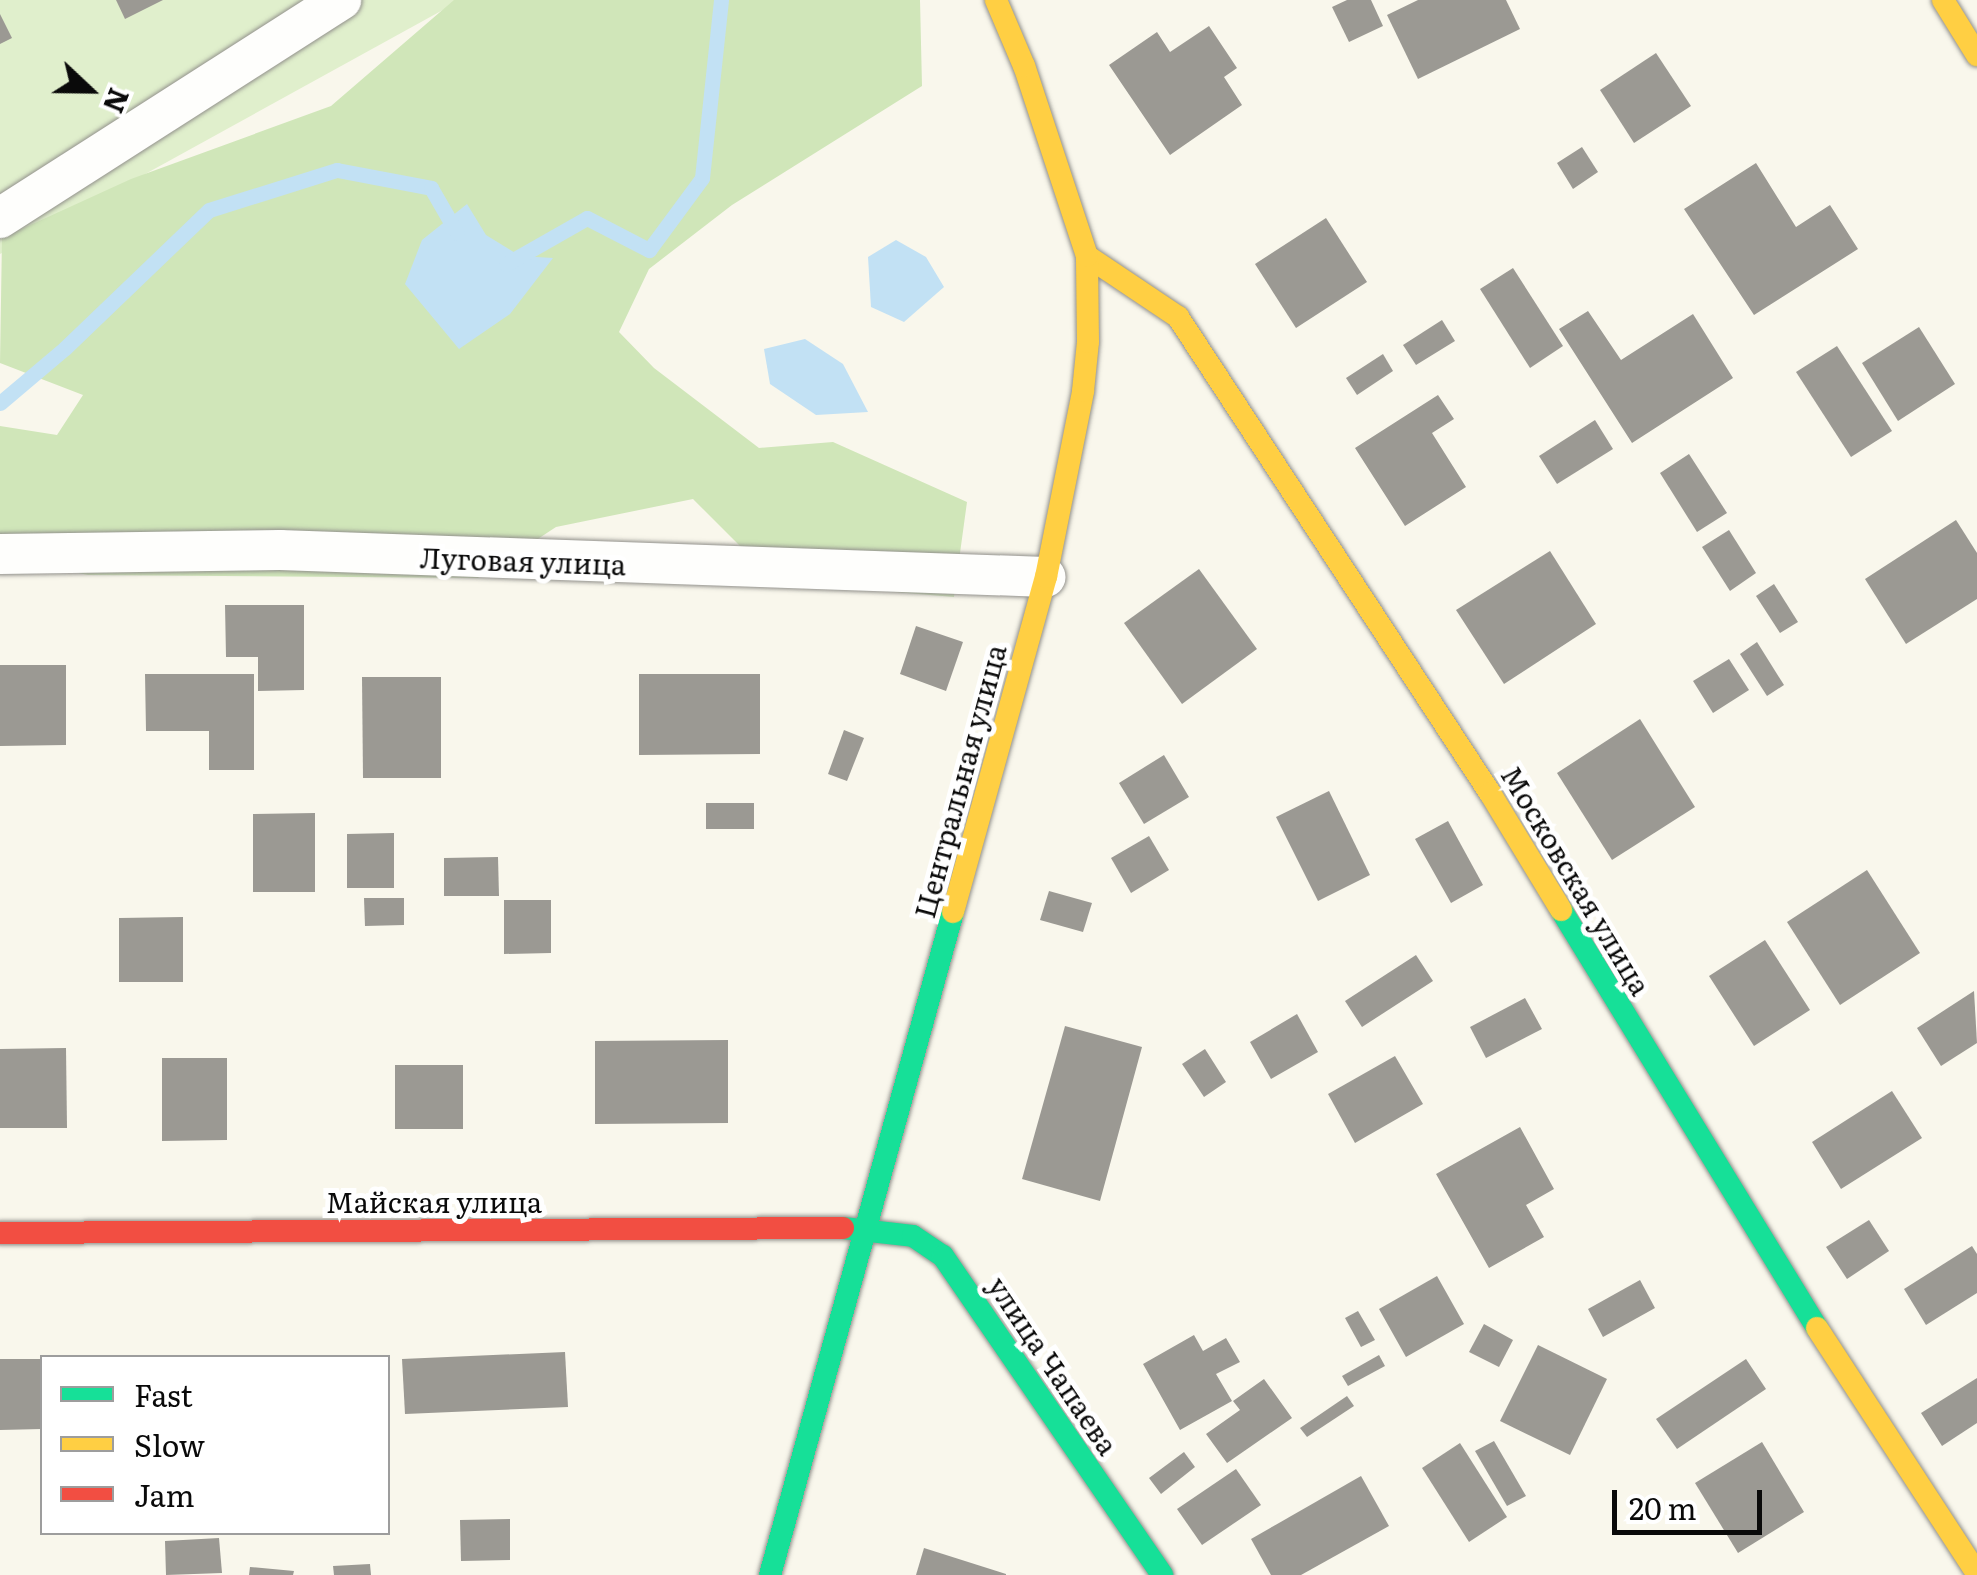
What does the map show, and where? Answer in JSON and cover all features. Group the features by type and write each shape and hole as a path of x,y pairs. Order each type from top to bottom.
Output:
{"street":[{"path":"0,218 341,0"},
{"name":"Центральная улица","path":"770,1575 1046,577 1082,390 1088,342 1086,256 1024,66 996,0"},
{"path":"1943,0 1977,55"},
{"name":"Московская улица","path":"1086,256 1178,317 1490,794 1785,1279 1977,1572"},
{"name":"Луговая улица","path":"0,554 280,550 1046,577"},
{"name":"Майская улица","path":"0,1233 868,1228"},
{"name":"улица Чапаева","path":"868,1228 912,1236 943,1256 1162,1575"}],"green space":[{"path":"0,0 461,0 0,254"},
{"path":"454,0 920,0 922,86 732,205 649,269 619,332 654,368 759,448 833,442 967,502 954,597 776,582 693,499 556,527 478,578 88,575 0,557 0,426 57,435 83,395 0,363 2,238 131,179 331,106"}],"water":[{"path":"467,204 486,235 520,256 553,258 510,314 459,349 405,284 422,240"},
{"path":"896,240 926,257 944,287 904,322 871,307 868,257"},
{"path":"805,339 843,364 868,412 816,415 770,384 764,349"}],"building":[{"path":"116,0 163,0 125,19"},
{"path":"1347,0 1371,0 1383,26 1349,42 1332,7"},
{"path":"1418,0 1506,0 1520,29 1418,79 1387,15"},
{"path":"0,14 12,38 0,44"},
{"path":"1209,26 1237,68 1224,77 1242,105 1170,155 1109,65 1157,32 1170,52"},
{"path":"1656,53 1691,106 1634,143 1600,90"},
{"path":"1582,147 1598,172 1573,189 1557,163"},
{"path":"1756,163 1796,227 1830,205 1858,249 1754,315 1684,209"},
{"path":"1326,218 1367,282 1296,328 1255,264"},
{"path":"1513,268 1563,346 1530,368 1480,289"},
{"path":"1588,311 1621,360 1693,314 1733,378 1632,443 1559,329"},
{"path":"1442,320 1455,341 1416,365 1403,345"},
{"path":"1919,327 1955,384 1898,421 1862,363"},
{"path":"1837,346 1892,431 1851,457 1796,372"},
{"path":"1383,354 1393,371 1357,395 1346,378"},
{"path":"1438,395 1454,419 1432,433 1466,487 1405,526 1355,448"},
{"path":"1595,420 1613,449 1557,484 1539,456"},
{"path":"1689,454 1727,513 1697,532 1660,473"},
{"path":"1956,520 1977,553 1977,599 1906,644 1865,579"},
{"path":"1729,530 1756,573 1730,591 1702,547"},
{"path":"1550,551 1596,624 1504,684 1456,610"},
{"path":"1199,569 1257,649 1182,704 1124,623"},
{"path":"1774,584 1798,622 1780,633 1756,596"},
{"path":"225,605 304,605 304,690 258,691 258,657 226,657"},
{"path":"916,626 963,642 946,691 900,674"},
{"path":"1757,642 1784,685 1767,696 1740,654"},
{"path":"1729,659 1749,690 1713,713 1693,681"},
{"path":"0,665 66,665 66,745 0,746"},
{"path":"145,674 254,674 254,770 209,770 209,731 146,731"},
{"path":"639,674 760,674 760,754 639,755"},
{"path":"362,677 441,677 441,778 363,778"},
{"path":"1640,719 1695,807 1612,860 1557,773"},
{"path":"844,730 864,738 847,781 828,774"},
{"path":"1164,755 1189,797 1144,824 1119,783"},
{"path":"1329,791 1370,875 1318,901 1276,817"},
{"path":"706,803 754,803 754,829 706,829"},
{"path":"315,813 315,892 253,892 253,814"},
{"path":"1448,821 1483,885 1451,903 1415,839"},
{"path":"394,833 394,888 347,888 347,834"},
{"path":"1149,836 1169,870 1131,893 1111,858"},
{"path":"498,857 499,896 444,896 444,858"},
{"path":"1867,870 1920,953 1840,1005 1787,922"},
{"path":"1049,891 1092,903 1083,932 1040,920"},
{"path":"364,898 404,898 404,925 365,926"},
{"path":"504,900 551,900 551,953 504,954"},
{"path":"183,917 183,982 119,982 119,918"},
{"path":"1765,940 1810,1010 1754,1046 1709,976"},
{"path":"1416,955 1433,981 1362,1027 1345,1001"},
{"path":"1974,991 1977,1043 1941,1066 1917,1028"},
{"path":"1525,998 1542,1029 1486,1058 1470,1027"},
{"path":"1297,1014 1318,1052 1271,1079 1250,1042"},
{"path":"1065,1026 1142,1047 1100,1201 1022,1179"},
{"path":"728,1040 728,1123 595,1124 595,1041"},
{"path":"66,1048 67,1128 0,1128 0,1049"},
{"path":"1205,1049 1226,1082 1204,1097 1182,1064"},
{"path":"1395,1056 1423,1104 1355,1143 1328,1094"},
{"path":"162,1058 227,1058 227,1140 162,1141"},
{"path":"395,1065 463,1065 463,1129 395,1129"},
{"path":"1892,1091 1922,1138 1841,1189 1812,1142"},
{"path":"1520,1127 1554,1189 1526,1205 1544,1237 1489,1268 1436,1174"},
{"path":"1869,1220 1889,1251 1847,1279 1826,1247"},
{"path":"1972,1246 1977,1254 1977,1293 1926,1325 1904,1289"},
{"path":"1437,1276 1464,1324 1406,1357 1379,1309"},
{"path":"1640,1280 1655,1308 1603,1337 1588,1309"},
{"path":"1358,1311 1375,1340 1361,1347 1345,1318"},
{"path":"1484,1324 1513,1340 1499,1367 1469,1352"},
{"path":"1194,1335 1203,1351 1226,1338 1240,1362 1216,1374 1232,1401 1180,1430 1143,1364"},
{"path":"1538,1345 1607,1379 1570,1455 1500,1421"},
{"path":"565,1352 568,1407 405,1414 402,1359"},
{"path":"1379,1355 1385,1366 1348,1386 1342,1376"},
{"path":"0,1359 40,1359 40,1429 0,1430"},
{"path":"1746,1359 1766,1389 1677,1449 1656,1419"},
{"path":"1977,1378 1977,1423 1942,1446 1921,1413"},
{"path":"1264,1379 1292,1418 1227,1463 1206,1434 1240,1410 1233,1401"},
{"path":"1347,1396 1354,1406 1307,1437 1300,1428"},
{"path":"1494,1441 1526,1496 1507,1506 1475,1451"},
{"path":"1762,1442 1804,1512 1738,1553 1695,1483"},
{"path":"1460,1443 1507,1517 1469,1542 1422,1468"},
{"path":"1184,1452 1195,1467 1161,1494 1149,1478"},
{"path":"1236,1469 1261,1505 1202,1545 1177,1509"},
{"path":"1361,1476 1389,1526 1301,1575 1271,1575 1251,1539"},
{"path":"510,1519 510,1560 461,1561 460,1520"},
{"path":"219,1538 222,1573 166,1575 165,1541"},
{"path":"924,1548 1006,1574 1006,1575 916,1575"},
{"path":"370,1564 371,1575 334,1575 333,1566"},
{"path":"250,1567 294,1571 293,1575 249,1575"}],"waterway":[{"path":"506,264 587,218 649,250 702,178 721,0"},
{"path":"0,403 65,348 209,210 337,170 431,188 457,233"}],"traffic: fast":[{"path":"1561,910 1817,1328"},
{"path":"770,1575 953,912"},
{"path":"843,1228 913,1236 943,1256 1162,1575"}],"traffic: slow":[{"path":"953,912 1046,577 1083,391 1088,342 1087,256 1024,66 996,0"},
{"path":"1943,0 1977,55"},
{"path":"1087,256 1178,317 1490,793 1561,910"},
{"path":"1817,1328 1977,1573"}],"traffic: jam":[{"path":"0,1233 843,1228"}]}
